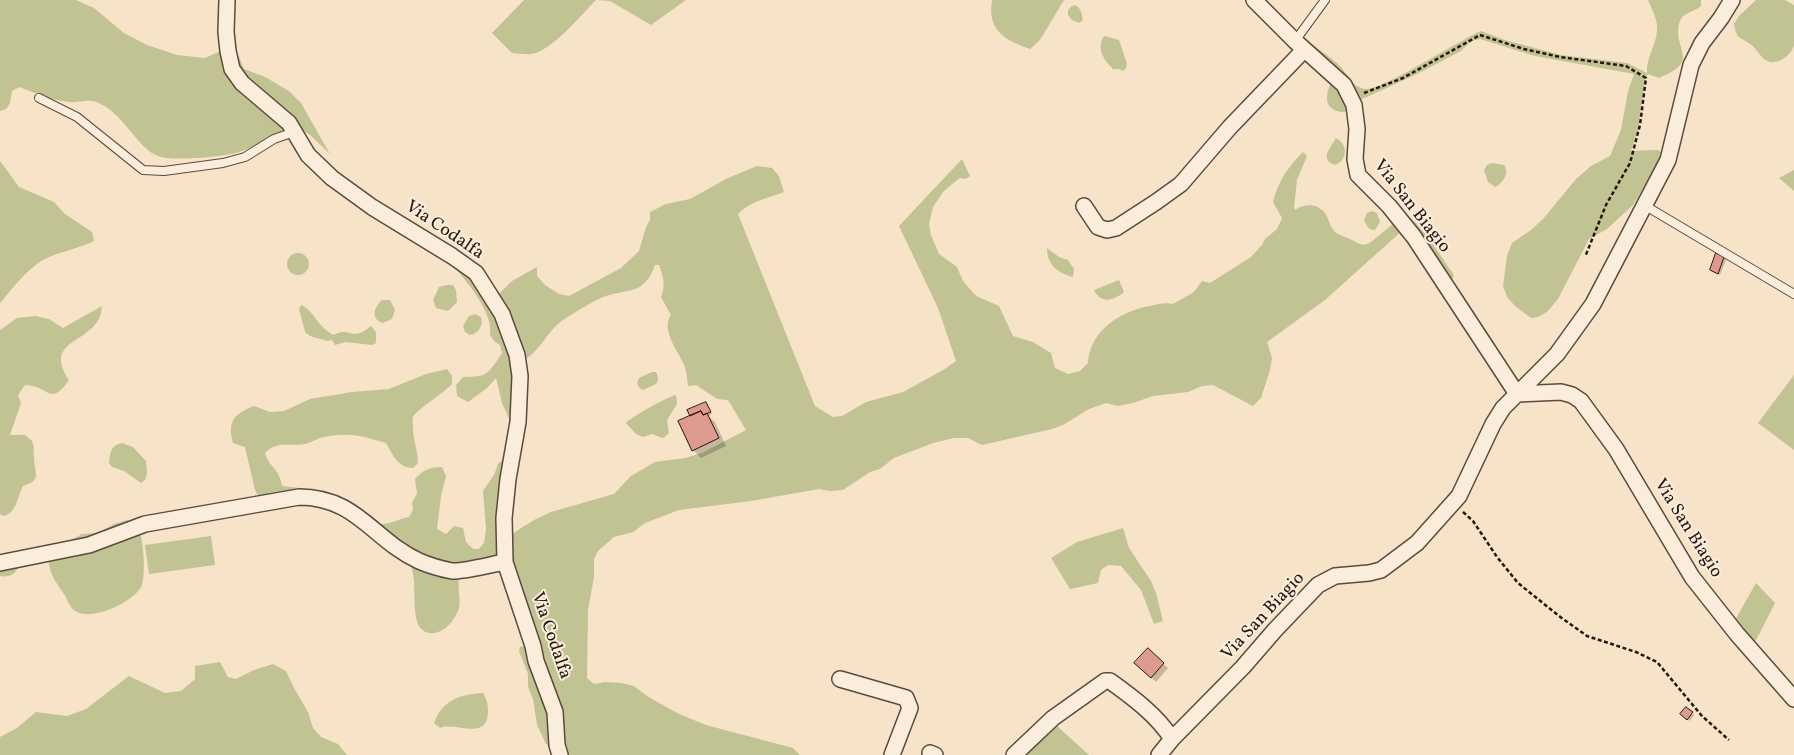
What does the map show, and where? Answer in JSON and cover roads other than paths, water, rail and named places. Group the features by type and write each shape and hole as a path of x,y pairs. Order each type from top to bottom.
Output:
{"street":[{"name":"Via Codalfa","path":"227,0 226,32 228,51 232,69 242,83 289,123 308,156 332,178 372,206 452,256 476,274 502,314 514,346 520,376 518,422 508,479 504,518 506,562 536,661 556,712 557,745 560,755"},
{"name":"Via San Biagio","path":"1254,0 1299,45 1344,85 1354,105 1357,129 1355,159 1358,175 1389,206 1414,237 1517,394"},
{"name":"Via San Biagio","path":"1159,755 1172,738 1243,667 1318,585 1335,576 1381,570 1417,543 1459,496 1492,424 1503,408 1556,354 1593,304 1668,160 1691,65 1702,43 1732,0"},
{"path":"1084,206 1098,227 1107,230 1116,228 1182,184 1299,45"},
{"name":"Via San Biagio","path":"1517,394 1561,392 1572,395 1581,401 1616,449 1692,577 1737,634 1794,699"},
{"path":"0,564 89,546 145,524 299,497 315,497 341,505 396,547 419,561 454,571 506,562"},
{"path":"840,679 906,698 910,708 892,755"},
{"path":"1014,755 1052,718 1105,681 1110,681 1134,700 1164,726 1172,738"}],"lane":[{"path":"1299,45 1325,0"},
{"path":"39,98 77,118 143,170 164,171 223,163 245,157 274,139 294,132"},
{"path":"1644,205 1794,294"}]}
